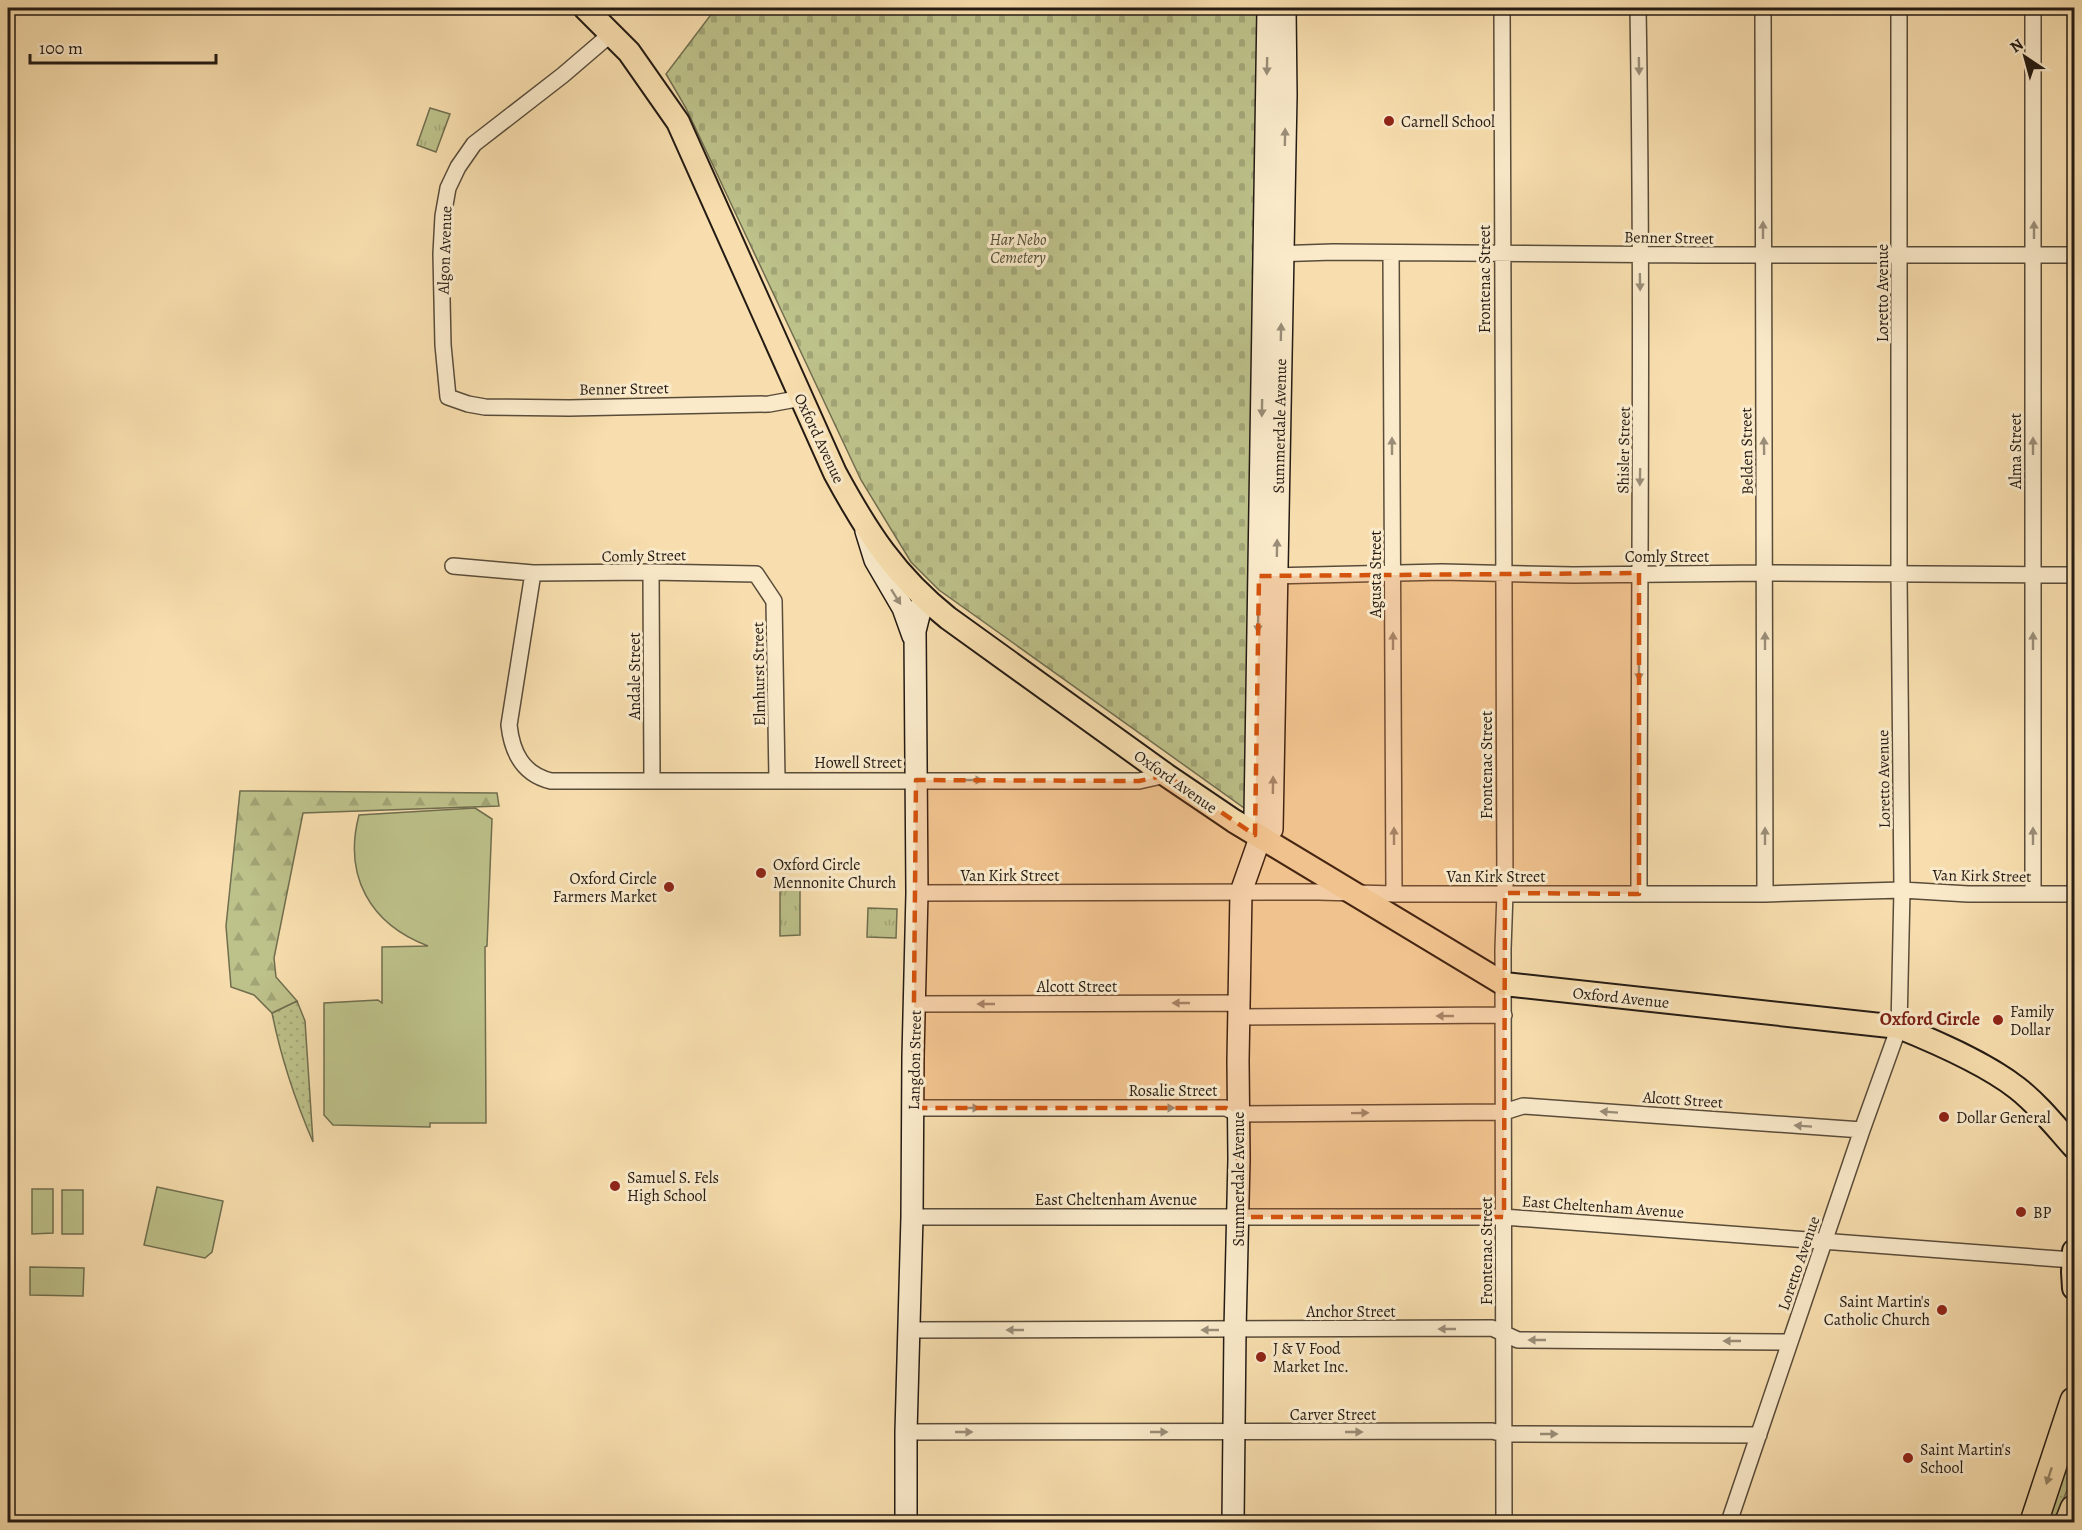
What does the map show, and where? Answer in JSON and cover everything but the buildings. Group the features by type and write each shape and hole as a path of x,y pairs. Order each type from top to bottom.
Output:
{"highway":[{"path":"2034,1522 2074,1401"},
{"path":"2069,1522 2074,1509"}],"main road":[{"name":"Oxford Avenue","path":"599,17 629,52 678,122 835,473 884,555 923,598 1166,775 1260,838 1504,984 1899,1027 1943,1045 2016,1087 2074,1147"},
{"path":"2074,1255 2074,1288"}],"street":[{"name":"Summerdale Avenue","path":"1233,1522 1242,892 1260,838 1272,829 1268,576 1273,254 1268,8"},
{"name":"Summerdale Avenue","path":"1273,254 1286,8"},
{"name":"Frontenac Street","path":"1502,8 1505,893 1504,1522"},
{"name":"Shisler Street","path":"1638,8 1642,408 1639,573 1639,894"},
{"name":"Belden Street","path":"1763,8 1765,894"},
{"name":"Loretto Avenue","path":"1729,1522 1899,1027 1902,890 1899,574 1899,8"},
{"name":"Alma Street","path":"2033,8 2033,894"},
{"name":"Algon Avenue","path":"448,397 443,345 441,254 443,216 448,189 458,167 474,144 563,75 599,17"},
{"name":"Agusta Street","path":"1391,253 1394,894"},
{"name":"Benner Street","path":"1273,254 2074,255"},
{"name":"Benner Street","path":"448,397 468,405 485,407 569,408 769,404 802,398"},
{"path":"864,525 875,560 903,608 915,642"},
{"path":"453,566 533,573"},
{"name":"Andale Street","path":"651,572 652,780"},
{"name":"Comly Street","path":"533,573 756,574"},
{"name":"Howell Street","path":"533,573 510,725 511,740 518,758 529,772 538,778 551,781 1139,782 1166,775"},
{"name":"Comly Street","path":"1268,576 1393,573 2074,575"},
{"name":"Elmhurst Street","path":"756,574 774,601 777,780"},
{"name":"Langdon Street","path":"906,1522 917,893 915,631 923,598"},
{"name":"Van Kirk Street","path":"917,893 1765,894 1902,890 1968,894 2074,894"},
{"name":"Alcott Street","path":"914,1004 1504,1015"},
{"name":"Alcott Street","path":"1504,1112 1523,1106 1862,1130"},
{"name":"Rosalie Street","path":"913,1108 1226,1108 1238,1114 1504,1112"},
{"name":"East Cheltenham Avenue","path":"912,1217 1504,1217 1825,1241 2074,1255"},
{"name":"Anchor Street","path":"909,1330 1492,1328 1518,1340 1791,1342"},
{"name":"Carver Street","path":"906,1432 1492,1431 1504,1434 1759,1435"}],"highlighted area":[{"path":"1639,573 1639,894 1505,893 1504,1217 1238,1217 1238,1114 1226,1108 913,1108 916,780 1139,781 1166,775 1255,835 1259,576"}],"green space":[{"name":"Har Nebo Cemetery","path":"716,8 1262,8 1247,810 939,590 911,562 861,480 686,108 666,74"},
{"path":"430,108 450,114 436,152 417,145"},
{"path":"240,791 497,793 499,806 303,813 274,958 276,977 297,1001 272,1013 254,995 231,987 226,926"},
{"path":"475,808 492,819 487,946 485,947 486,1123 430,1123 430,1127 333,1125 324,1115 324,1003 378,1000 382,1003 382,947 428,946 390,925 376,911 366,895 355,858 355,837 359,815"},
{"path":"780,886 800,886 800,935 780,936"},
{"path":"868,908 897,909 896,938 867,937"},
{"path":"297,1001 305,1021 313,1142 289,1079 272,1013"},
{"path":"157,1187 223,1201 212,1252 205,1258 144,1245"},
{"path":"32,1189 53,1189 53,1233 32,1234"},
{"path":"62,1190 83,1190 83,1234 62,1234"},
{"path":"30,1267 84,1268 83,1296 30,1295"},
{"path":"2074,1433 2074,1473 2054,1522 2046,1522"}],"place":[{"name":"Carnell School","path":"1389,121"},
{"name":"Oxford Circle Mennonite Church","path":"761,873"},
{"name":"Oxford Circle Farmers Market","path":"669,887"},
{"name":"Family Dollar","path":"1998,1020"},
{"name":"Dollar General","path":"1944,1117"},
{"name":"Samuel S. Fels High School","path":"615,1186"},
{"name":"BP","path":"2021,1212"},
{"name":"Saint Martin's Catholic Church","path":"1942,1310"},
{"name":"J & V Food Market Inc.","path":"1261,1357"},
{"name":"Saint Martin's School","path":"1908,1458"}],"district":[{"name":"Oxford Circle","path":"1930,1019"}]}
